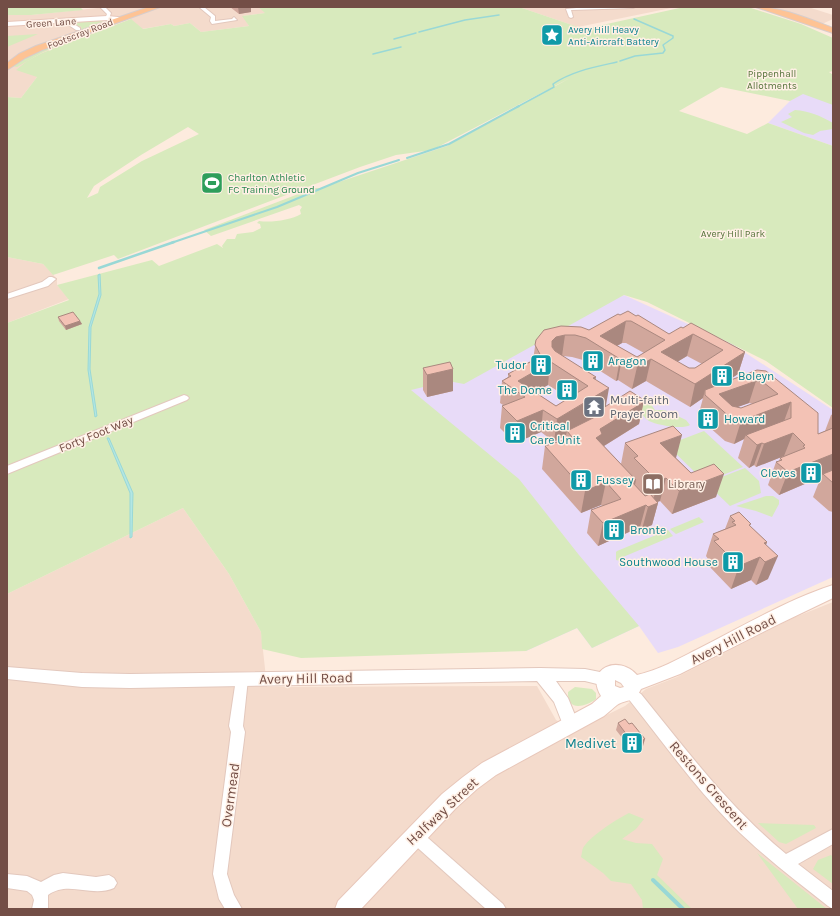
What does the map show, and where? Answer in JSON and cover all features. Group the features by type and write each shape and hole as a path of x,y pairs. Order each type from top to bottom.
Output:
{"main road":[{"name":"Footscray Road","path":"7,67 27,53 118,19 156,7"},
{"path":"760,7 813,23 833,31"},
{"name":"Green Lane","path":"7,24 107,18 118,19"},
{"name":"Avery Hill Road","path":"625,691 642,682 670,671 782,614 833,591"},
{"path":"605,679 605,686 607,690 625,691"},
{"name":"Halfway Street","path":"346,909 449,801 489,769 571,725 604,706 625,691"}],"street":[{"path":"102,7 109,14 107,18"},
{"path":"201,7 212,15 212,21 214,22 235,20 234,18"},
{"path":"571,17 566,9 633,7"},
{"path":"71,20 72,25 78,29"},
{"path":"7,297 45,284 52,279"},
{"name":"Forty Foot Way","path":"7,470 184,398"},
{"name":"Avery Hill Road","path":"7,673 82,680 540,674 585,675 605,679"},
{"path":"540,674 560,697 571,725"},
{"name":"Overmead","path":"234,909 227,899 220,874 226,813 238,732 236,726 242,679"},
{"name":"Restons Crescent","path":"625,691 636,698 717,799 738,821 785,863 833,901"},
{"path":"415,836 498,909"},
{"path":"785,863 833,836"},
{"path":"7,881 30,884 38,889 42,900 40,909"},
{"path":"40,892 56,882 68,881 95,886 108,883"}],"shaded area":[{"path":"107,7 258,7 266,13 243,16 249,26 201,32 190,23 174,26 171,24 142,29 130,19 42,53 27,61 37,77 21,98 7,97 7,15 31,15"},
{"path":"519,7 676,7 578,27"},
{"path":"767,7 808,7 833,15 833,19 822,24"},
{"path":"833,75 833,146 768,123 790,101"},
{"path":"7,257 43,264 57,279 57,285 69,299 7,323"},
{"path":"624,295 732,344 833,410 833,577 678,647 658,653 639,626 592,648 577,628 526,651 486,594 411,390"},
{"path":"183,508 229,574 261,632 267,687 537,686 556,720 574,731 625,706 646,689 677,677 793,618 833,602 833,909 7,909 7,594"}],"green space":[{"path":"7,7 80,7 83,10 31,15 7,15"},
{"path":"258,7 519,7 584,29 684,7 748,7 801,24 833,38 833,71 829,72 833,75 833,105 803,94 790,101 721,87 679,111 747,134 768,123 833,146 833,408 766,361 647,302 624,295 464,384 448,381 411,390 519,479 579,555 639,626 592,648 577,628 526,651 301,658 262,649 261,632 229,574 183,508 7,594 7,323 69,300 57,285 152,260 159,266 217,244 223,248 222,246 227,239 235,239 237,234 253,232 261,228 260,224 257,223 259,221 269,222 297,216 301,214 300,210 302,207 299,205 211,236 204,230 314,188 321,188 447,146 570,78 432,150 396,155 360,167 118,259 114,255 53,275 43,264 7,257 7,97 21,98 37,77 16,70 27,61 42,53 131,19 143,29 171,24 174,26 190,23 201,32 249,26 242,16 265,13","holes":["188,127 199,134 142,161 100,187 98,193 87,198 94,186 141,155"]},
{"path":"106,20 79,31 77,30 82,27 72,23"},
{"path":"38,34 7,47 7,36"},
{"path":"86,35 43,52 17,67 12,66 35,53"},
{"path":"795,110 824,118 833,123 833,129 820,131 813,135 804,133 781,122 792,117 788,114"},
{"path":"642,400 650,403 655,410 665,410 686,420 690,425 676,427 649,421 639,408"},
{"path":"704,431 743,467 705,482 667,445"},
{"path":"745,468 759,481 761,493 730,506 706,483"},
{"path":"766,496 773,496 779,500 779,504 772,517 736,506"},
{"path":"699,517 704,522 676,534 670,529"},
{"path":"668,530 673,536 623,557 625,562 616,560 617,551"},
{"path":"575,687 592,689 596,693 596,699 582,706 570,703 568,692"},
{"path":"629,813 644,819 636,829 622,839 636,843 652,844 663,859 657,875 692,909 643,909 642,900 631,884 611,881 603,873 581,857 583,848 591,838"},
{"path":"758,823 814,825 816,828 786,844 779,842"},
{"path":"757,853 827,909 798,909"},
{"path":"831,855 833,857 833,884 813,869 818,860"}],"water":[{"path":"100,274 101,295 91,327 90,369 97,416 95,417 88,370 89,327 99,294 98,275"},
{"path":"107,438 109,438 133,493 132,537 130,538 130,493"}],"building":[{"path":"628,311 636,316 638,315 669,334 691,323 745,352 695,384 651,359 637,367 622,358 620,359 586,338 575,335 556,337 552,341 552,347 555,351 596,377 593,378 609,388 557,419 543,410 517,421 502,406 525,397 502,381 511,376 508,374 541,356 535,345 536,340 544,330 561,326 581,327 589,330 618,314 620,315","holes":["626,321 631,321 665,340 637,357 600,336","693,334 723,350 695,368 689,368 661,352","551,362 588,386 556,406 518,381"]},
{"path":"73,312 80,321 65,326 58,317"},
{"path":"450,362 453,369 427,375 423,368"},
{"path":"757,370 766,371 818,413 818,434 833,428 833,454 788,472 776,462 782,460 780,458 805,448 803,446 805,445 793,433 764,444 762,443 757,445 746,435 791,418 791,402 741,421 732,419 705,395 705,390","holes":["756,381 763,382 778,394 741,408 732,406 719,394"]},
{"path":"630,391 644,400 644,402 600,429 602,434 596,438 636,480 632,482 645,496 650,494 658,503 648,507 646,505 603,523 591,510 621,499 606,482 585,491 545,446 572,437 567,431 595,417 592,415"},
{"path":"673,426 682,435 660,443 691,473 714,464 724,474 679,491 666,478 658,482 634,458 638,456 625,443"},
{"path":"833,470 833,483 823,474"},
{"path":"739,512 751,524 749,525 767,542 764,543 778,556 765,562 760,557 739,566 714,541 719,539 713,534 736,525 732,522 735,521 730,516"},
{"path":"625,719 629,724 632,723 645,739 631,746 623,737 627,735 618,723"}],"waterway":[{"path":"419,32 465,20 499,15"},
{"path":"620,61 635,56 663,53 665,50 663,45 673,38 673,36 634,19"},
{"path":"394,39 416,33"},
{"path":"373,54 401,47"},
{"path":"517,107 554,87 553,84 568,76 584,70 617,62"},
{"path":"407,158 449,144 519,106"},
{"path":"171,243 277,207 358,173 399,160"},
{"path":"99,268 174,242"},
{"path":"653,880 683,909"}],"place":[{"name":"Avery Hill Heavy Anti-Aircraft Battery","path":"552,35"},
{"name":"Charlton Athletic FC Training Ground","path":"212,183"},
{"name":"Aragon","path":"593,361"},
{"name":"Tudor","path":"541,365"},
{"name":"Boleyn","path":"722,376"},
{"name":"The Dome","path":"567,390"},
{"name":"Multi-faith Prayer Room","path":"594,407"},
{"name":"Howard","path":"708,419"},
{"name":"Critical Care Unit","path":"515,433"},
{"name":"Cleves","path":"811,473"},
{"name":"Fussey","path":"581,480"},
{"name":"Library","path":"653,484"},
{"name":"Bronte","path":"614,530"},
{"name":"Southwood House","path":"733,562"},
{"name":"Medivet","path":"632,743"}],"park label":[{"name":"Pippenhall Allotments","path":"772,78"},
{"name":"Avery Hill Park","path":"733,233"}]}
